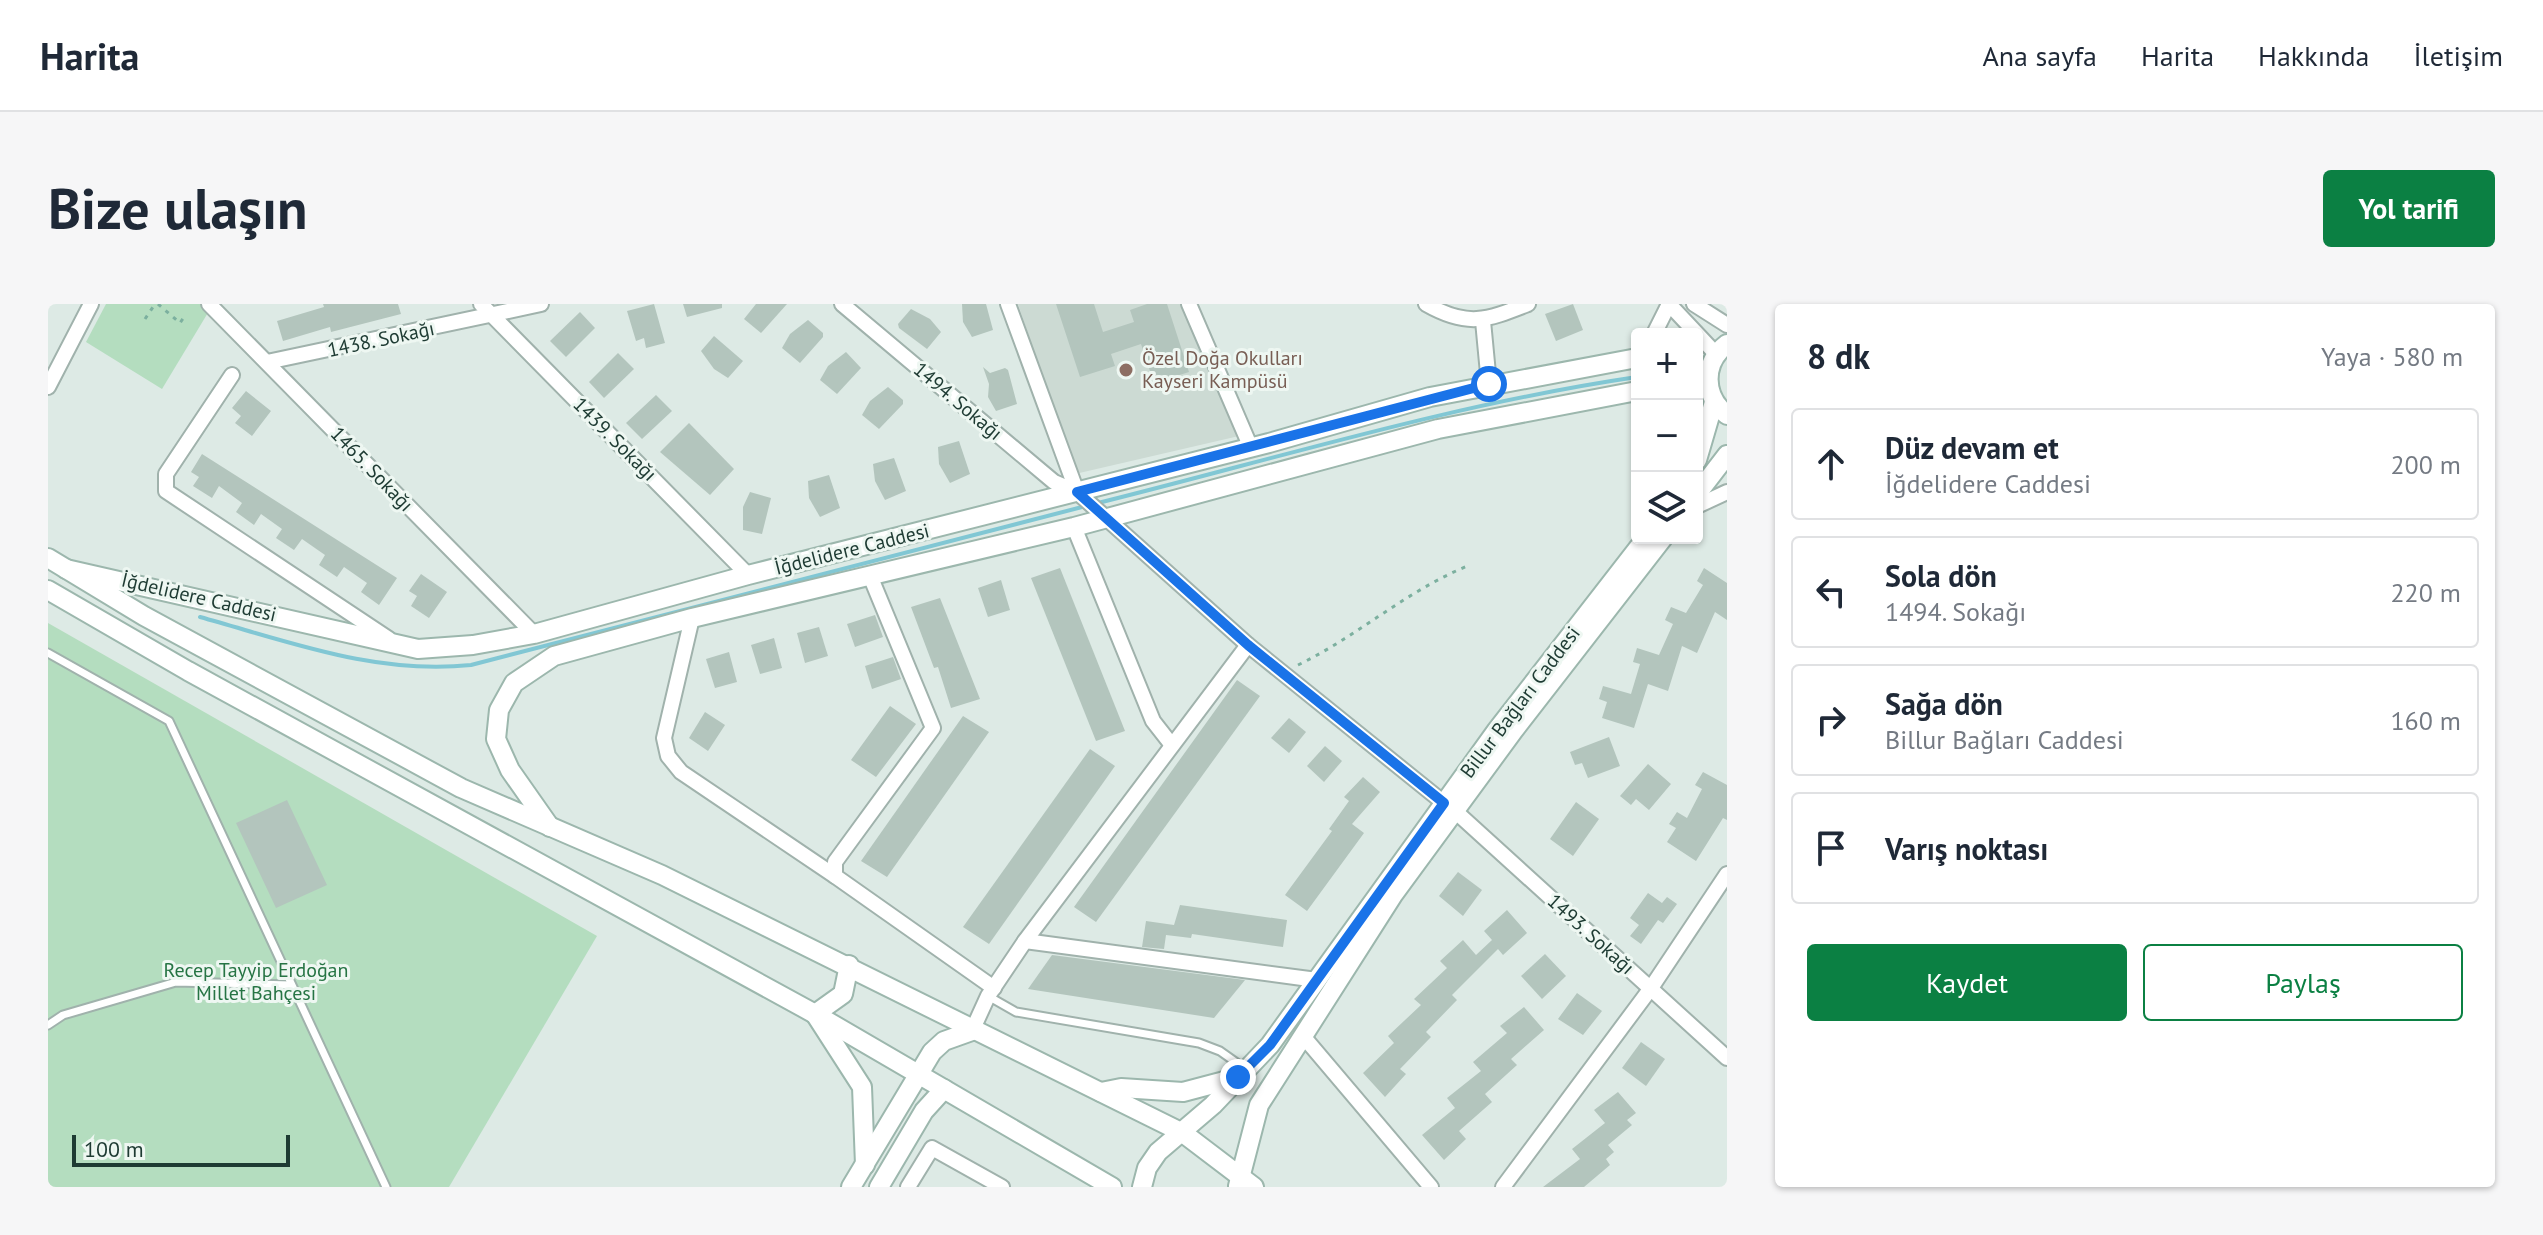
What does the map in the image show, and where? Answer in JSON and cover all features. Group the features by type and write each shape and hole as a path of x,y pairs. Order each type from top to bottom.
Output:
{"street":[{"path":"48,387 91,304"},
{"name":"1465. Sokağı","path":"209,304 534,634"},
{"name":"1439. Sokağı","path":"481,304 748,575"},
{"name":"1438. Sokağı","path":"267,362 541,304"},
{"name":"1494. Sokağı","path":"842,304 1054,482 1079,494"},
{"path":"1008,304 1079,494 1248,645 1450,807"},
{"path":"1189,304 1251,448"},
{"path":"1426,304 1458,319 1483,321 1528,304"},
{"path":"1657,328 1669,304 1713,355 1708,378 1712,401 1703,430"},
{"path":"1694,304 1727,325"},
{"path":"1483,321 1489,384"},
{"name":"İğdelidere Caddesi","path":"66,569 279,615 400,646 418,649 458,647 534,634 748,575 1079,494 1393,407 1489,384 1631,358"},
{"path":"232,375 166,474 166,491 400,646"},
{"name":"İğdelidere Caddesi","path":"551,829 510,770 496,739 499,710 514,683 554,656 692,618 871,578 1074,527 1099,514 1438,429 1631,392"},
{"path":"1703,486 1727,455"},
{"path":"1703,503 1727,492"},
{"path":"1074,527 1153,721 1171,744"},
{"name":"Billur Bağları Caddesi","path":"1142,1187 1152,1159 1183,1133 1270,1045 1643,550"},
{"path":"48,558 144,616 428,771 551,829 662,875 1183,1133 1245,1184"},
{"path":"835,876 835,862 933,728 871,578"},
{"path":"48,590 188,671 815,1014 1112,1187"},
{"path":"692,618 664,738 668,756 689,779 835,876 991,992"},
{"path":"851,1187 937,1047 972,1031 991,992 1025,941 1248,645"},
{"name":"Billur Bağları Caddesi","path":"1245,1184 1259,1105 1450,807"},
{"name":"1493. Sokağı","path":"1450,807 1727,1058"},
{"path":"1503,1187 1651,988 1727,874"},
{"path":"1025,941 1317,980"},
{"path":"815,1014 843,994 849,965"},
{"path":"815,1014 862,1087 865,1165"},
{"path":"1303,1036 1431,1187"},
{"path":"1101,1092 1121,1088 1183,1092 1242,1073"},
{"path":"879,1187 924,1111 944,1089"},
{"path":"908,1187 932,1148 1002,1187"}],"lane":[{"path":"48,653 169,721 386,1187"},
{"path":"48,1025 63,1015 176,982 291,985"},
{"path":"991,992 1016,1012 1199,1043 1220,1051 1242,1073"}],"path":[{"path":"145,319 157,304 180,323 186,314"},
{"path":"1282,673 1335,646 1420,588 1470,565"}],"shaded area":[{"name":"Özel Doğa Okulları Kayseri Kampüsü","path":"1018,304 1184,304 1239,436 1075,474"}],"green space":[{"path":"106,304 201,304 209,311 162,389 86,342"},
{"name":"Recep Tayyip Erdoğan Millet Bahçesi","path":"48,623 597,936 449,1187 48,1187"}],"building":[{"path":"323,304 398,304 401,314 331,332 330,327 283,341 277,321 324,307"},
{"path":"654,304 665,343 646,348 644,338 636,341 627,311"},
{"path":"683,304 722,304 722,308 687,317"},
{"path":"756,304 787,304 761,333 744,319"},
{"path":"962,304 986,304 993,330 972,337 963,322"},
{"path":"1056,304 1094,304 1103,332 1134,322 1130,310 1147,304 1167,304 1189,372 1154,383 1141,344 1111,354 1115,366 1080,377"},
{"path":"1573,304 1583,330 1556,341 1545,314"},
{"path":"911,309 930,319 941,332 927,349 899,328 898,324"},
{"path":"580,312 595,328 566,357 550,341"},
{"path":"808,320 823,333 823,337 800,363 782,348 790,334"},
{"path":"714,336 743,361 728,378 714,369 701,351"},
{"path":"846,352 861,368 837,394 820,380 828,366"},
{"path":"618,353 634,369 604,398 589,382"},
{"path":"983,367 990,373 1005,368 1008,370 1017,404 996,411 988,397 989,384"},
{"path":"888,387 903,400 903,404 879,429 862,415 870,401"},
{"path":"246,391 271,411 252,436 235,423 241,416 232,408"},
{"path":"656,395 672,411 642,439 626,423"},
{"path":"689,423 734,469 710,495 660,452"},
{"path":"959,441 970,474 950,483 939,464 938,447"},
{"path":"202,454 397,578 379,605 361,592 367,583 344,567 337,577 319,565 325,555 302,539 294,550 276,538 282,529 261,514 254,525 236,512 242,503 219,486 212,498 193,486 199,477 191,472"},
{"path":"894,458 906,491 885,500 875,481 873,464"},
{"path":"829,475 840,508 820,517 809,498 808,481"},
{"path":"750,492 771,498 762,534 743,530 743,507"},
{"path":"1060,568 1125,731 1096,741 1031,578"},
{"path":"1704,568 1727,583 1727,620 1715,612 1697,653 1682,646 1668,691 1648,684 1634,728 1602,718 1607,702 1599,699 1603,686 1631,694 1640,664 1633,662 1637,648 1659,655 1673,624 1665,620 1671,607 1686,613 1703,585 1697,581"},
{"path":"421,574 447,592 429,618 411,606 417,596 409,591"},
{"path":"1001,580 1010,610 988,617 978,588"},
{"path":"940,598 980,699 951,708 938,667 934,668 911,607"},
{"path":"875,615 883,637 855,647 847,624"},
{"path":"819,627 828,656 805,663 797,633"},
{"path":"774,638 782,668 760,674 751,645"},
{"path":"729,652 737,682 715,688 706,659"},
{"path":"893,657 901,679 872,689 865,666"},
{"path":"1237,680 1260,696 1096,922 1074,907"},
{"path":"890,706 916,724 876,777 851,760"},
{"path":"705,712 725,725 708,751 689,738"},
{"path":"963,716 989,732 887,877 861,861"},
{"path":"1289,718 1306,732 1289,753 1271,738"},
{"path":"1609,737 1620,766 1588,778 1582,763 1575,765 1570,752"},
{"path":"1325,746 1342,761 1324,782 1307,766"},
{"path":"1090,749 1115,766 989,944 963,927"},
{"path":"1648,764 1671,784 1649,810 1636,799 1631,805 1620,796"},
{"path":"1703,772 1727,785 1727,820 1723,818 1696,861 1667,842 1676,828 1669,824 1677,812 1687,818 1702,789 1695,785"},
{"path":"1363,777 1380,792 1352,824 1364,833 1307,911 1285,895 1332,831 1329,829 1349,801 1344,797"},
{"path":"287,800 327,885 276,908 236,823"},
{"path":"1576,802 1599,819 1573,856 1550,839"},
{"path":"1458,872 1482,890 1463,916 1439,896"},
{"path":"1648,893 1662,903 1667,897 1677,904 1663,923 1658,920 1641,944 1630,936 1639,925 1630,918"},
{"path":"1180,905 1287,920 1283,947 1192,934 1191,938 1166,935 1164,949 1142,947 1146,921 1174,925"},
{"path":"1507,910 1527,933 1503,955 1498,949 1452,995 1457,1000 1426,1032 1431,1037 1400,1069 1406,1074 1385,1097 1363,1073 1394,1043 1388,1036 1421,1005 1414,999 1447,968 1440,961 1463,940 1476,955 1492,940 1484,931"},
{"path":"1545,954 1566,976 1542,999 1521,976"},
{"path":"1052,955 1245,980 1214,1018 1028,989"},
{"path":"1577,993 1602,1011 1583,1035 1558,1019"},
{"path":"1524,1007 1544,1030 1511,1059 1517,1065 1485,1094 1492,1102 1459,1131 1466,1139 1444,1160 1422,1135 1455,1108 1447,1098 1481,1071 1473,1062 1507,1033 1500,1026"},
{"path":"1641,1042 1665,1059 1646,1086 1622,1068"},
{"path":"1618,1092 1636,1113 1627,1120 1632,1125 1608,1145 1614,1152 1606,1159 1610,1165 1584,1187 1543,1187 1580,1159 1572,1149 1605,1123 1594,1110"}],"waterway":[{"path":"1094,504 1432,417 1631,378"},
{"path":"200,617 300,646 367,661 436,667 471,665 1086,506"}],"place":[{"name":"Özel Doğa Okulları Kayseri Kampüsü","path":"1126,370"}],"route":[{"path":"1238,1077 1270,1045 1444,803 1248,645 1077,492 1489,384"}]}
